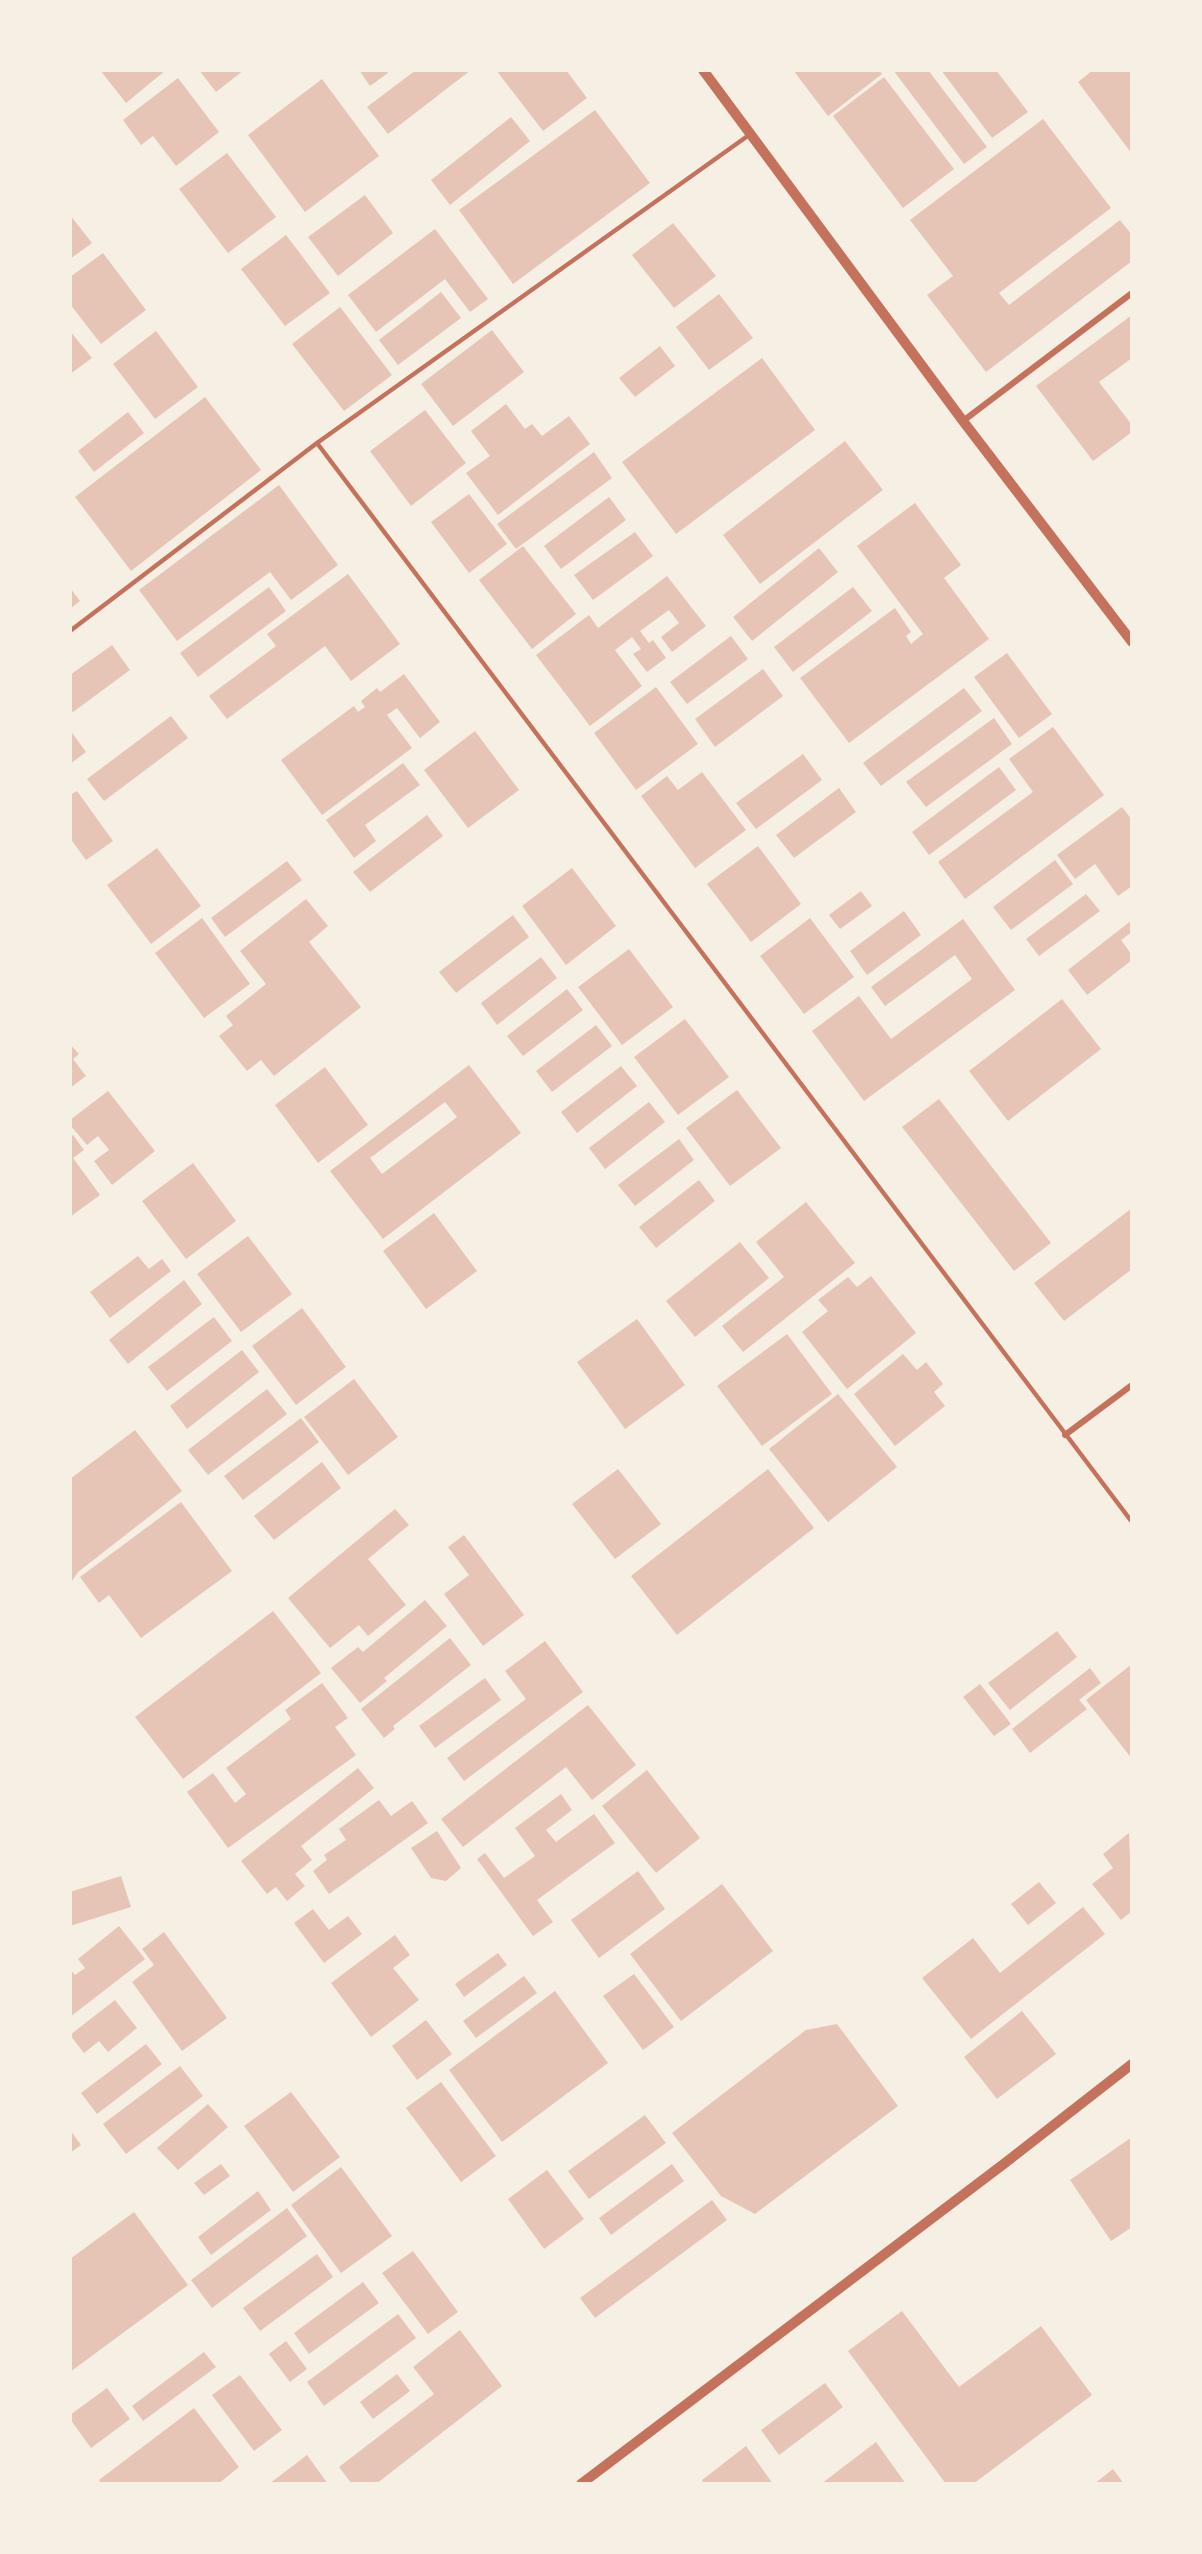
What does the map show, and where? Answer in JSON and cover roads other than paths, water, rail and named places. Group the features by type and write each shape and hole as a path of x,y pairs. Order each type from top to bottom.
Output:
{"street":[{"path":"703,70 963,421 1131,642"},
{"path":"963,421 1131,293"},
{"path":"1065,1435 1131,1384"},
{"path":"581,2484 1005,2163 1131,2064"}],"lane":[{"path":"70,631 317,443 752,134"},
{"path":"317,443 1131,1522"}]}
